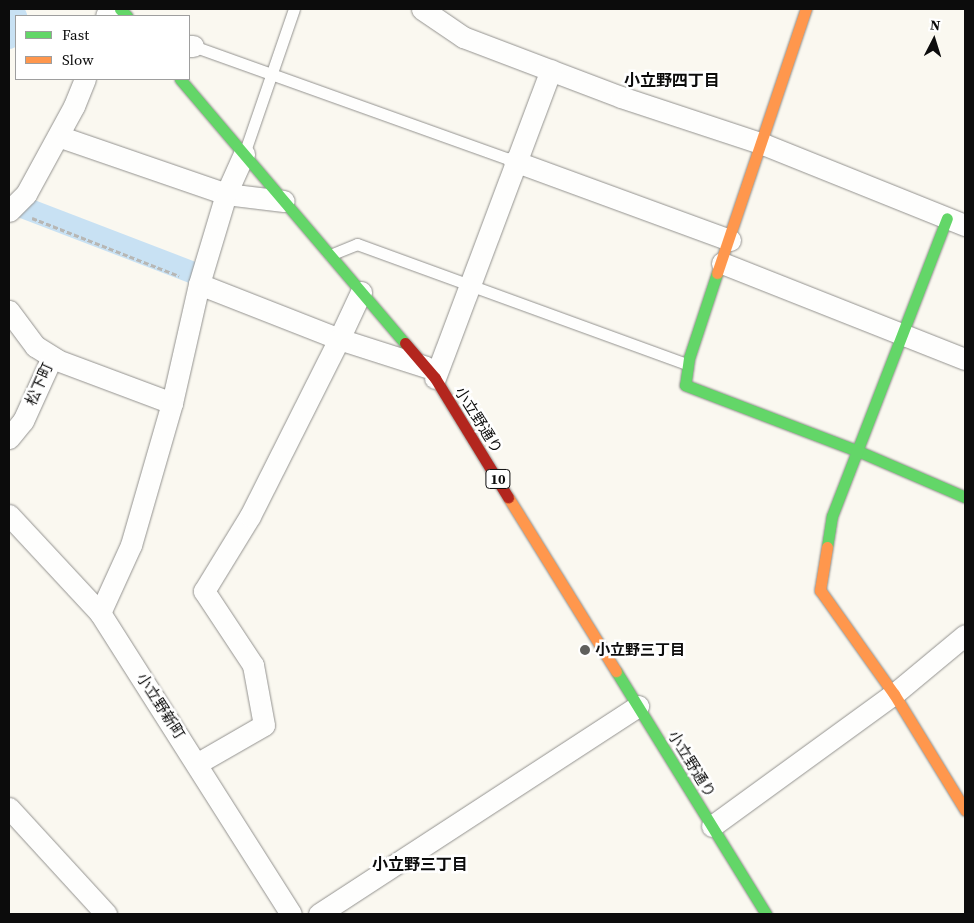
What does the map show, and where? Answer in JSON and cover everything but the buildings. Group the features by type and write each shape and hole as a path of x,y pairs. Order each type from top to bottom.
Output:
{"street":[{"path":"422,9 463,37 551,70 763,144 956,221 902,334 832,516 820,590 894,694 965,810"},
{"path":"806,9 763,144 687,364 685,386 858,450 965,497"},
{"path":"199,284 339,339 430,372 471,283 514,161 551,70"},
{"path":"9,210 26,194 58,136 85,80"},
{"name":"小立野通り","path":"181,80 430,372 712,826 763,913"},
{"path":"58,136 226,194 284,201"},
{"path":"100,613 131,545 172,403 199,284 226,194 244,154"},
{"path":"514,161 730,240"},
{"path":"722,263 965,359"},
{"path":"198,763 264,725 253,665 204,592 250,516 361,292"},
{"name":"松下町","path":"9,311 35,346 52,357 23,421 9,438"},
{"path":"52,357 132,391 172,403"},
{"name":"小立野新町","path":"9,515 100,613 198,763 291,914"},
{"path":"712,826 894,694 965,635"},
{"path":"319,914 638,706"},
{"path":"9,808 106,914"}],"lane":[{"path":"244,154 294,9"},
{"path":"191,46 514,161"},
{"path":"330,254 357,244 471,283 687,364"}],"path":[{"path":"9,210 199,284"}],"waterway":[{"path":"9,38 15,19"},
{"path":"22,207 194,273"}],"traffic: fast":[{"path":"120,9 126,15"},
{"path":"181,80 405,343"},
{"path":"827,547 832,516 947,218"},
{"path":"717,273 689,358 685,385 858,451 965,497"},
{"path":"616,671 766,914"}],"traffic: slow":[{"path":"717,273 806,9"},
{"path":"508,497 616,671"},
{"path":"827,547 820,590 894,694 965,810"}],"traffic: jam":[{"path":"405,343 435,378 508,497"}],"place":[{"name":"小立野三丁目","path":"585,650"}],"district":[{"name":"小立野四丁目","path":"672,80"},
{"name":"小立野三丁目","path":"420,864"}]}
